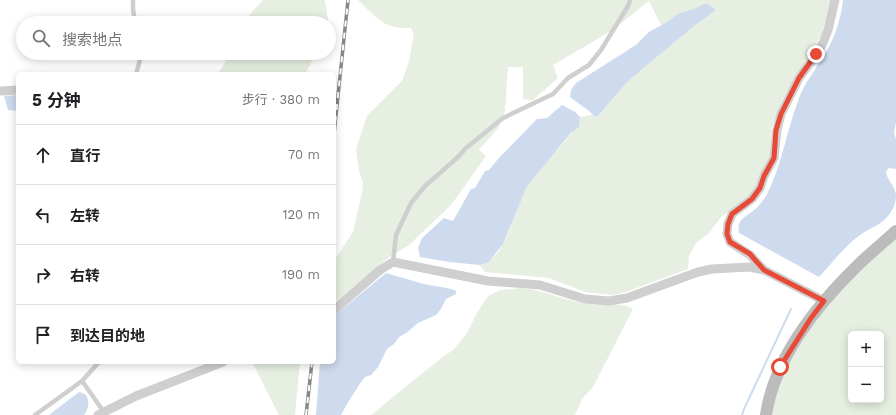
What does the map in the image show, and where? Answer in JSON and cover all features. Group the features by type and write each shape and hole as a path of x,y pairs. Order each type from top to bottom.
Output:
{"street":[{"path":"764,270 750,254 730,242 727,234 728,224 732,214 752,199 760,188 764,176 774,158 776,130 781,114 799,78 813,59 824,39 831,19 835,0"},
{"path":"0,90 16,90"},
{"path":"766,415 770,392 780,367 811,318 824,301 856,266 896,231"},
{"path":"336,308 380,270 393,262 488,281 540,285 585,299 609,301 627,298 698,272 712,269 746,267 764,270 824,301"},
{"path":"101,413 136,396 219,364"}],"lane":[{"path":"133,0 134,16"},
{"path":"393,262 396,235 411,202 425,186 457,158 466,148 503,118 553,94 568,78 589,65 601,50 628,6 630,0"},
{"path":"137,72 140,60"},
{"path":"35,415 82,381 97,364"},
{"path":"82,381 101,413"}],"shaded area":[{"path":"263,0 325,0 327,16 249,16"},
{"path":"358,0 831,0 822,34 782,100 772,128 771,154 759,185 753,194 722,216 708,234 696,243 689,256 688,269 626,292 612,295 585,292 549,278 485,272 480,265 489,261 497,254 509,232 526,187 538,171 573,132 580,117 592,115 597,117 628,81 694,26 715,11 714,8 707,4 661,25 649,1 611,31 553,65 558,78 533,100 523,99 523,67 508,67 505,111 499,127 479,150 486,156 451,205 409,245 388,258 336,301 336,258 353,232 362,193 363,183 359,171 356,149 367,116 402,81 409,61 414,34 411,28 394,27 376,17"},
{"path":"226,60 313,60 306,72 219,72"},
{"path":"896,238 896,415 770,415 779,382 799,346 825,307 860,270"},
{"path":"520,288 538,291 581,303 624,305 633,309 593,387 582,399 575,415 371,415 453,350 467,333 487,297 500,290"},
{"path":"253,364 300,364 295,415 279,415"}],"water":[{"path":"843,0 896,0 896,122 894,132 896,140 896,169 889,168 886,171 886,174 896,192 896,199 890,214 879,224 854,239 819,277 739,233 738,228 740,221 762,202 772,184 801,93 834,37 841,15"},
{"path":"704,4 714,8 715,11 694,26 628,81 597,117 570,97 571,90 576,83 637,44 649,32 678,14"},
{"path":"16,95 16,111 8,110 4,96"},
{"path":"562,105 575,112 580,117 579,127 571,133 527,186 503,244 489,262 480,265 420,257 418,248 422,238 444,218 453,221 471,189 475,188 485,171 489,170 537,119 547,118"},
{"path":"386,273 456,291 456,294 446,299 436,315 418,323 399,337 394,344 387,349 378,367 371,375 365,377 341,415 316,415 320,364 336,364 336,314"},
{"path":"79,392 86,395 88,401 84,415 49,415"}],"waterway":[{"path":"742,415 791,309"}],"railway":[{"path":"336,115 348,0"},
{"path":"306,415 312,364"}],"route":[{"path":"780,367 811,318 824,301 764,270 750,254 730,242 727,230 729,219 732,214 752,199 758,192 764,176 774,158 776,130 781,114 799,78 816,54"}]}
